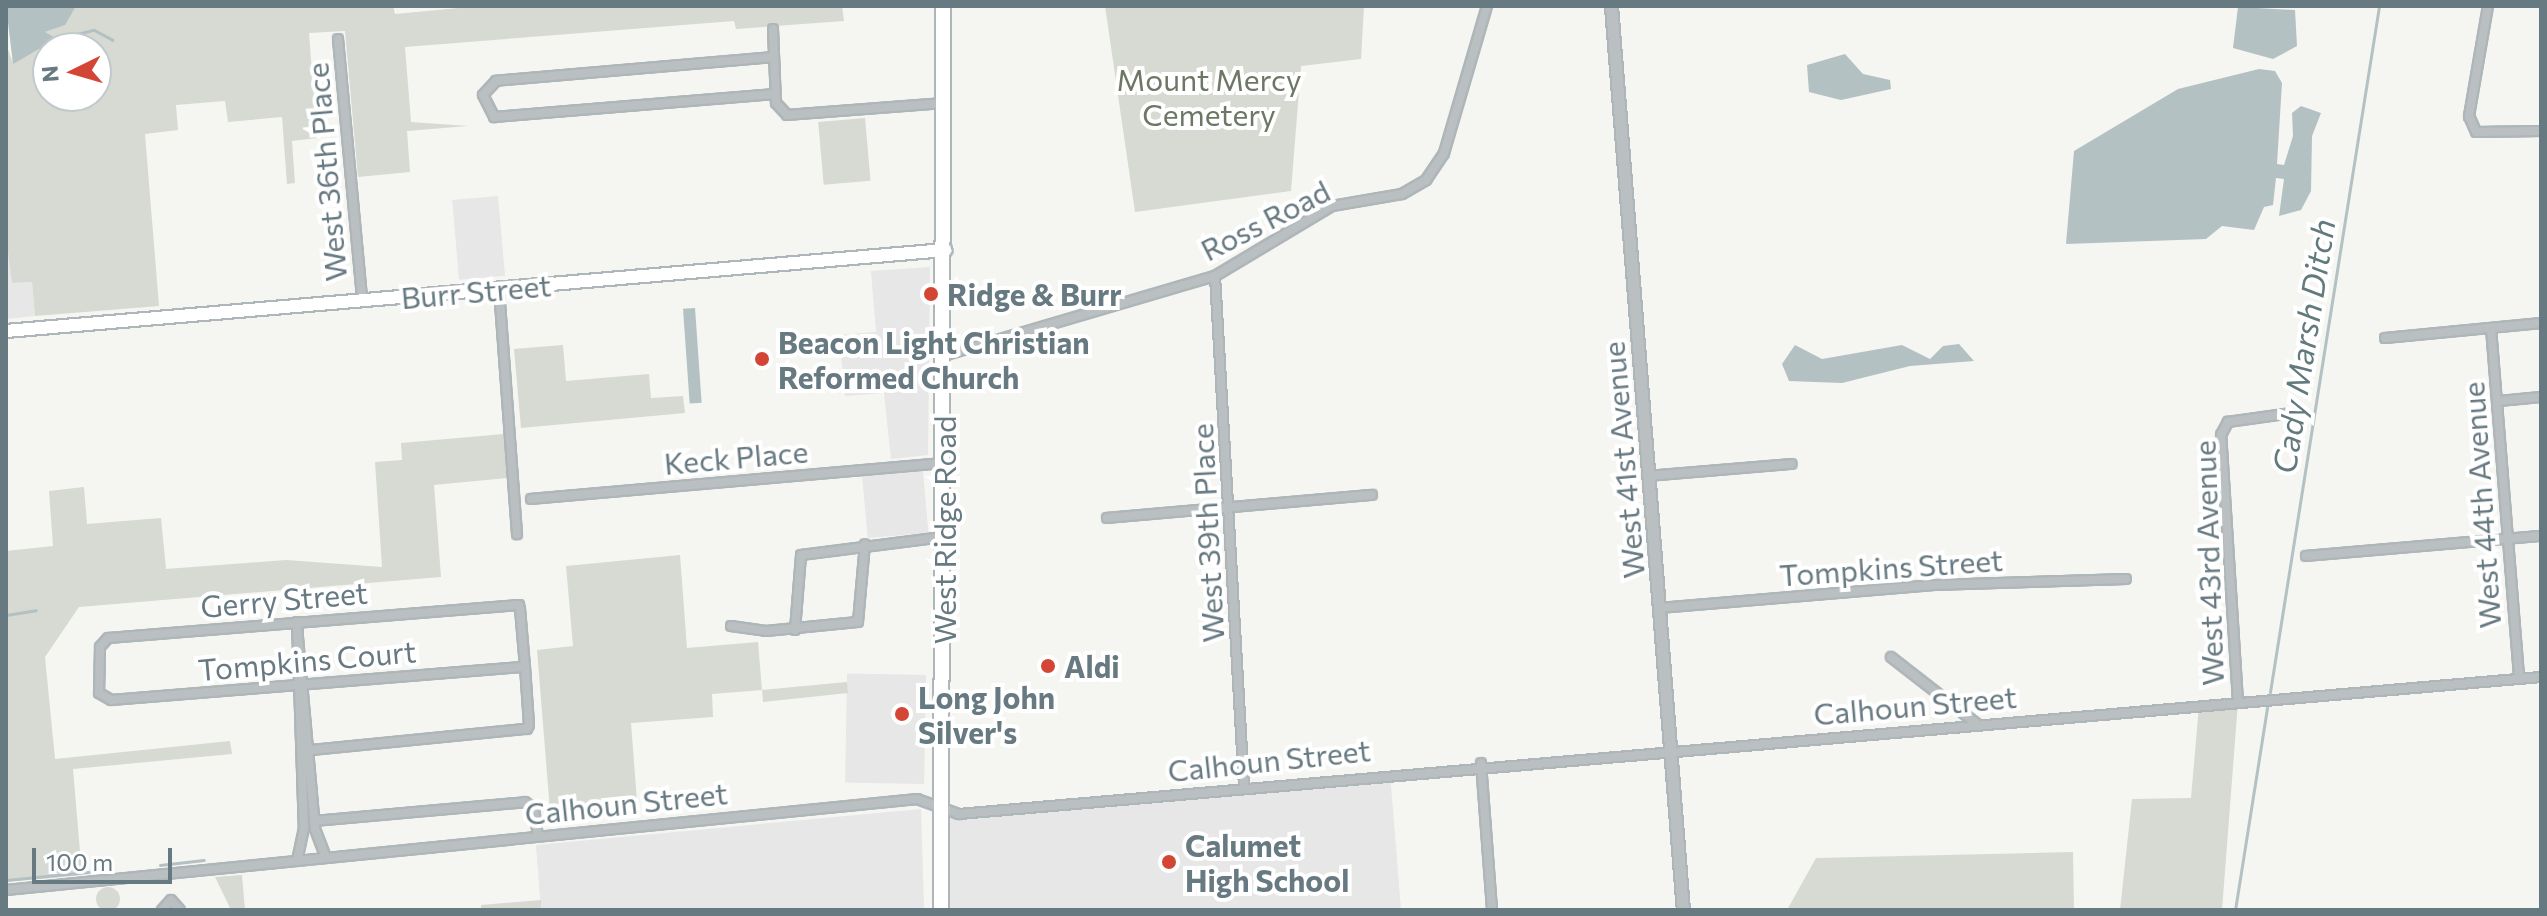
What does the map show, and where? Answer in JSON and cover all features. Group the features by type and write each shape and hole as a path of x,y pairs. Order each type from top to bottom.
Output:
{"main road":[{"name":"West Ridge Road","path":"941,910 946,355 943,6"},
{"name":"Burr Street","path":"6,331 946,250"}],"street":[{"name":"Ross Road","path":"946,355 1215,276 1332,206 1402,194 1426,180 1444,153 1487,6"},
{"name":"West 41st Avenue","path":"1611,6 1683,910"},
{"path":"2488,6 2469,116 2476,132 2541,131"},
{"path":"773,29 775,94 779,110 791,116 945,103"},
{"name":"West 36th Place","path":"338,39 362,300"},
{"path":"774,57 496,81 483,95 494,117 775,94"},
{"name":"West 39th Place","path":"1215,276 1244,787"},
{"path":"499,289 517,534"},
{"path":"2385,338 2541,323"},
{"name":"West 44th Avenue","path":"2491,328 2519,679"},
{"path":"2499,401 2541,397"},
{"name":"West 43rd Avenue","path":"2238,702 2221,435 2228,422 2291,413"},
{"name":"Keck Place","path":"531,499 945,463"},
{"path":"1648,476 1792,464"},
{"path":"1107,518 1372,495"},
{"path":"2306,556 2541,536"},
{"path":"795,630 797,557 865,544 944,537"},
{"path":"731,626 795,630 860,620 865,544"},
{"name":"Tompkins Street","path":"1659,608 1934,585 2126,579"},
{"name":"Gerry Street","path":"99,690 97,657 108,638 519,605 525,667"},
{"path":"297,624 305,751 314,821 326,857"},
{"path":"1891,657 1977,724"},
{"path":"305,751 528,728 525,667"},
{"name":"Tompkins Court","path":"99,690 113,700 525,667"},
{"name":"Calhoun Street","path":"6,890 917,799 959,814 1481,763 2541,677"},
{"path":"297,860 304,828 305,751"},
{"path":"1481,763 1492,910"},
{"name":"Calhoun Street","path":"314,821 531,804 538,836"},
{"path":"162,910 171,900 180,910"}],"shaded area":[{"path":"6,6 76,6 65,25 45,32 32,32 32,53 13,64"},
{"path":"2238,7 2295,10 2297,46 2273,59 2233,48"},
{"path":"1845,54 1863,74 1890,80 1891,89 1841,100 1809,92 1807,65"},
{"path":"2259,69 2275,71 2282,83 2277,164 2284,165 2293,136 2292,113 2301,106 2321,113 2312,136 2311,191 2301,210 2279,216 2284,179 2276,178 2273,205 2264,207 2254,230 2222,226 2206,239 2066,244 2074,151 2178,89"},
{"path":"498,196 505,276 459,280 452,200"},
{"path":"9,236 12,283 32,282 35,316 6,319"},
{"path":"930,267 928,455 891,459 884,393 845,396 839,335 876,332 871,271"},
{"path":"695,308 702,403 690,404 683,309"},
{"path":"1959,344 1974,361 1910,366 1842,383 1789,381 1782,364 1795,345 1822,359 1902,345 1930,359 1943,346"},
{"path":"923,471 928,533 868,538 862,476"},
{"path":"847,674 926,675 924,784 845,783"},
{"name":"Calumet High School","path":"1390,773 1401,910 940,910 943,807 959,814"},
{"path":"921,809 924,910 541,910 536,845"}],"green space":[{"path":"76,6 393,6 395,14 480,6 842,6 844,21 736,29 734,21 405,47 411,122 468,126 407,131 410,172 358,177 345,31 309,33 317,138 292,141 295,183 287,184 282,117 228,122 225,101 176,105 178,130 145,134 159,306 35,316 32,282 12,283 6,237 6,44 13,63 32,53 32,112 112,112 112,32 45,32 64,25"},
{"name":"Mount Mercy Cemetery","path":"1105,6 1364,6 1361,59 1301,66 1291,191 1135,212"},
{"path":"865,118 870,181 824,185 818,122"},
{"path":"563,345 566,381 649,374 651,398 683,396 685,413 521,428 514,349"},
{"path":"504,434 507,478 434,485 441,577 79,607 45,657 55,759 230,741 232,754 73,769 82,875 6,882 6,551 53,546 49,491 84,487 87,524 161,518 166,569 286,560 382,567 375,462 402,460 401,443"},
{"path":"680,555 687,648 758,642 762,690 712,694 713,717 631,723 638,814 551,823 537,650 573,646 566,566"},
{"path":"847,682 848,693 763,702 762,690"},
{"path":"2238,702 2222,910 2120,910 2132,799 2191,798 2199,706"},
{"path":"2073,852 2074,910 1787,910 1816,858"},
{"path":"242,875 245,910 231,910 215,877"},
{"path":"108,887 119,894 120,899 113,910 108,911 97,904 96,899 103,888"},
{"path":"541,900 541,910 481,910 481,905"}],"waterway":[{"name":"Cady Marsh Ditch","path":"2270,692 2379,6"},
{"path":"86,32 98,32"},
{"path":"6,615 36,610"},
{"name":"Cady Marsh Ditch","path":"2235,910 2267,708"},
{"path":"160,865 204,860"},
{"path":"6,880 89,872"}],"place":[{"name":"Ridge & Burr","path":"931,294"},
{"name":"Beacon Light Christian Reformed Church","path":"762,359"},
{"name":"Aldi","path":"1048,666"},
{"name":"Long John Silver's","path":"902,714"},
{"name":"Calumet High School","path":"1169,862"}]}
